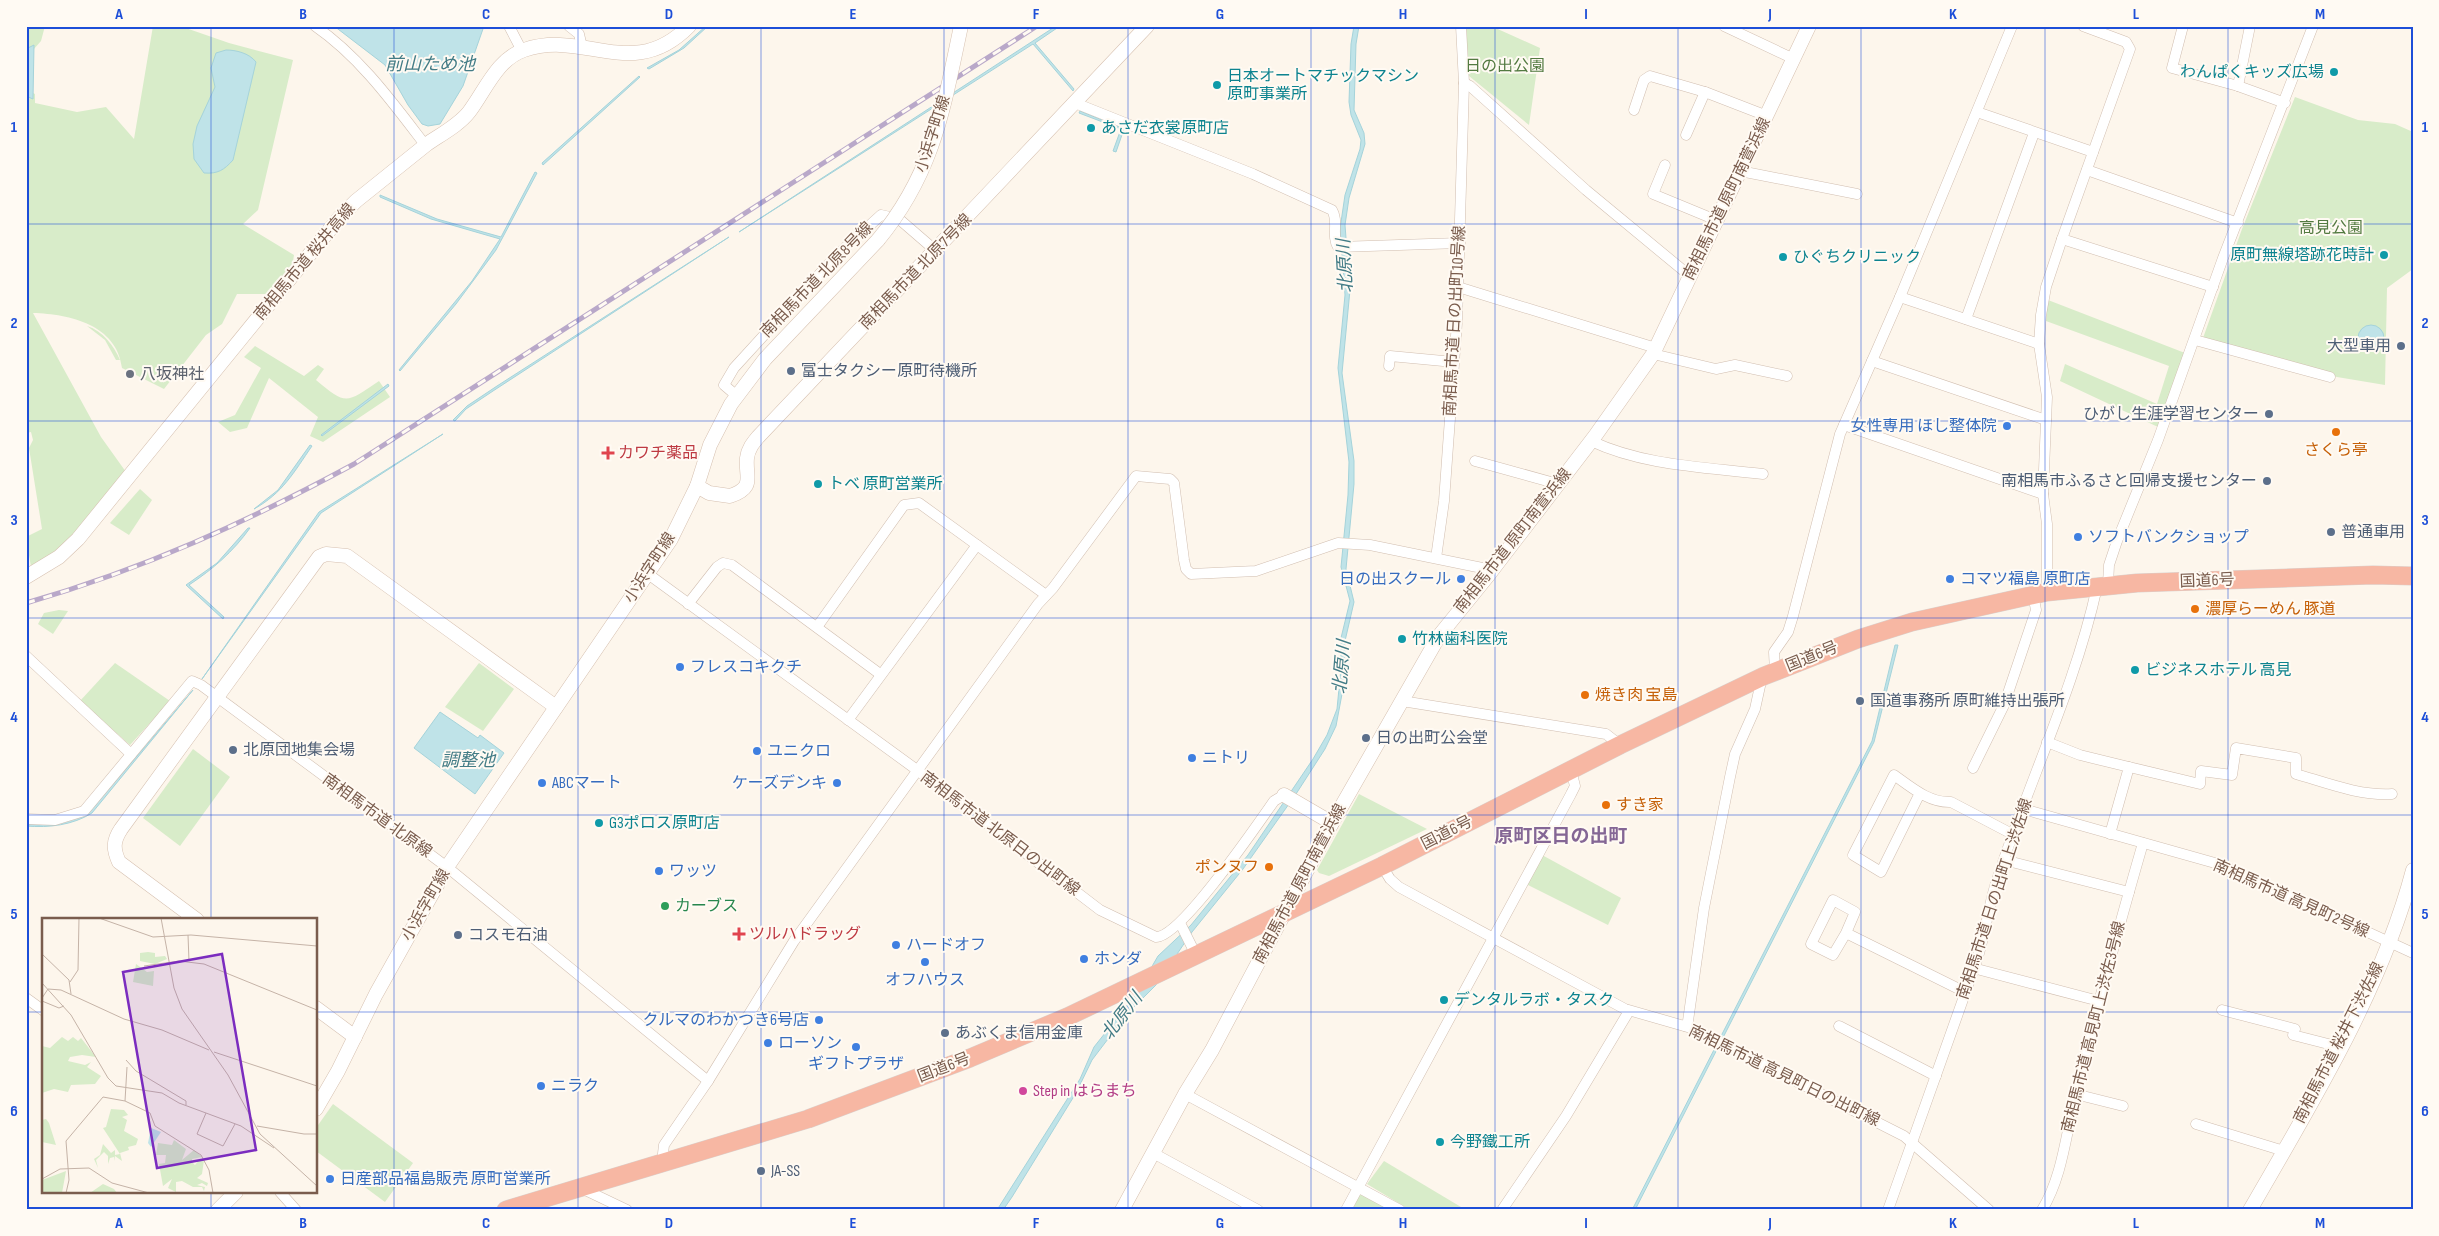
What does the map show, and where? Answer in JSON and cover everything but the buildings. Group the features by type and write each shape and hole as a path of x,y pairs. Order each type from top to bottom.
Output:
{"highway":[{"name":"国道6号","path":"506,1210 808,1119 919,1078 1067,1017 1135,984 1189,952 1285,911 1382,866 1620,745 1768,675 1858,639 1912,622 2040,593 2102,586 2373,575 2413,576"}],"street":[{"path":"315,26 338,43 369,74 426,146"},
{"path":"509,26 522,50"},
{"path":"569,26 579,34 582,47"},
{"name":"南相馬市道 桜井高線","path":"26,577 60,557 91,524 340,218 356,201 467,115 493,75 504,63 522,50 554,45 582,47 622,54 636,54 670,43 689,26"},
{"name":"小浜字町線","path":"318,1105 399,951 447,867 671,539 697,486 710,446 737,396 766,359 878,240 896,218 928,158 942,114 961,26"},
{"name":"南相馬市道 北原7号線","path":"697,486 709,493 730,496 745,488 749,479 746,460 752,445 1147,26"},
{"name":"南相馬市道 日の出町10号線","path":"1436,558 1444,501 1458,287 1464,83 1460,26"},
{"path":"1724,26 1794,59"},
{"name":"南相馬市道 原町南萱浜線","path":"1122,1210 1185,1094 1212,1050 1332,823 1439,636 1591,441 1655,351 1809,26"},
{"path":"1685,1026 1688,1021 1704,908 1734,762 1756,709 1774,652 1788,632 1844,425 1900,298 2012,26"},
{"path":"1973,768 2004,705 2040,593 2047,524 2043,494 2047,397 2040,344 2046,287 2130,49 2126,42 2083,26"},
{"path":"2183,26 2172,68 2238,86 2285,103"},
{"path":"2238,86 2250,26"},
{"name":"南相馬市道 日の出町上渋佐線","path":"1888,1210 1986,934 1994,889 2117,541 2128,518 2213,287 2313,26"},
{"path":"1634,110 1644,80 1650,76 1705,92 1767,116"},
{"path":"1464,83 1470,86 1586,190 1690,276"},
{"path":"1686,135 1705,92"},
{"path":"1075,104 1253,174 1332,210 1335,215 1336,242 1343,246 1460,242"},
{"path":"1977,112 2093,152"},
{"path":"1966,319 2034,133"},
{"path":"1664,165 1653,194 1716,220"},
{"path":"2086,170 2238,223"},
{"path":"1740,171 1857,194"},
{"name":"南相馬市道 北原8号線","path":"737,396 724,384 734,368 837,255 881,215 899,219 936,251"},
{"path":"2062,239 2213,287"},
{"path":"1458,287 1716,369 1735,365 1788,376"},
{"path":"1900,298 2040,344"},
{"path":"2195,340 2330,377"},
{"path":"1389,366 1390,356 1454,362"},
{"path":"1872,361 2046,420"},
{"path":"1844,425 2043,494"},
{"path":"1591,441 1611,450 1646,460 1764,474"},
{"path":"1475,461 1558,484"},
{"path":"662,1162 664,1145 708,1081 794,941 917,770 1136,476 1170,479 1174,484 1184,560 1186,569 1191,574 1256,571 1338,543 1353,543 1492,570"},
{"path":"817,626 904,505 919,503 1046,595"},
{"path":"848,720 880,674 977,545"},
{"path":"194,918 119,862 114,844 118,834 216,697 319,558 326,554 347,556 556,707"},
{"path":"688,604 716,566 724,563 732,565 880,674"},
{"name":"南相馬市道 北原日の出町線","path":"648,574 917,770 1100,910 1156,937 1165,935 1182,925 1274,801 1284,795 1332,823"},
{"path":"26,656 132,754"},
{"name":"南相馬市道 北原線","path":"26,819 55,820 84,811 192,681 447,867 708,1081"},
{"path":"1402,701 1606,734 1620,745"},
{"path":"2047,742 2080,755 2200,784 2201,771 2232,775 2236,748 2296,758 2296,774 2358,792 2377,795 2392,794"},
{"path":"2110,834 2129,767"},
{"path":"1346,1210 1571,794 1574,786 1571,770"},
{"path":"1920,793 1881,872 1853,856 1894,775 1920,793 1940,803 1951,802 2014,835"},
{"name":"南相馬市道 高見町2号線","path":"2023,809 2222,865 2413,953"},
{"name":"南相馬市道 高見町上渋佐3号線","path":"2042,1210 2052,1194 2056,1181 2075,1094 2143,844"},
{"path":"2004,860 2129,892"},
{"name":"南相馬市道 高見町日の出町線","path":"1382,866 1390,879 1398,887 1629,1011 1685,1026 1904,1136 1989,1210"},
{"name":"南相馬市道 桜井下渋佐線","path":"2250,1210 2340,1048 2389,943 2413,870"},
{"path":"1833,900 1855,912 1846,933 1832,955 1811,944 1833,900"},
{"path":"1182,925 1189,952"},
{"path":"1846,933 1965,992"},
{"path":"1973,968 2100,1001"},
{"path":"26,998 42,1010"},
{"path":"318,1009 355,1037"},
{"path":"2222,1010 2340,1048"},
{"path":"1502,1210 1566,1116 1629,1011"},
{"path":"1839,1026 1936,1076"},
{"path":"1185,1094 1400,1210"},
{"path":"2075,1094 2123,1106"},
{"path":"2196,1124 2284,1151"},
{"path":"1152,1154 1258,1210"},
{"path":"580,1187 627,1210"},
{"path":"218,1210 234,1194"},
{"path":"282,1194 296,1210"}],"green space":[{"path":"26,26 45,26 41,41 26,58"},
{"path":"153,26 180,26 229,43 293,60 258,210 243,224 294,255 291,274 273,294 237,294 222,324 206,335 164,389 122,368 118,353 111,341 90,325 62,316 33,313 101,437 126,472 83,539 31,567 26,537 42,529 29,448 33,440 31,432 26,433 26,89 35,94 35,103 77,112 106,107 134,139"},
{"name":"日の出公園","path":"1464,26 1491,26 1540,48 1529,125 1469,76"},
{"name":"高見公園","path":"2295,97 2358,120 2395,124 2413,132 2413,269 2387,288 2385,385 2337,377 2203,338 2242,229"},
{"path":"2048,300 2185,353 2158,427 2060,381 2065,364 2157,404 2169,366 2046,321"},
{"path":"87,326 98,331 107,340 115,349 120,360 116,360 105,340"},
{"path":"255,346 304,376 318,365 324,369 316,380 341,398 360,394 379,381 390,397 323,442 310,436 318,417 269,378 247,428 230,432 218,422 235,415 261,368 244,357"},
{"path":"140,489 152,500 129,535 110,523"},
{"path":"59,610 68,611 53,634 38,624 44,613"},
{"path":"115,663 170,701 130,745 80,701"},
{"path":"479,663 514,689 483,731 445,707"},
{"path":"193,749 230,777 180,846 143,818"},
{"path":"1359,794 1427,829 1329,876 1319,873 1317,870"},
{"path":"1542,855 1621,898 1608,925 1526,884"},
{"path":"333,1104 413,1163 385,1202 318,1152 318,1125"},
{"path":"1384,1161 1461,1207 1460,1210 1410,1210 1367,1184"},
{"path":"1361,1192 1393,1210 1352,1210"}],"water":[{"name":"前山ため池","path":"334,26 484,26 463,86 440,124 428,126 422,124 408,105 385,65"},
{"path":"708,26 684,48 649,69 647,68 679,50"},
{"path":"1056,26 1060,26 1035,43 1074,89 1073,91 1033,44 739,232"},
{"name":"北原川","path":"1354,26 1359,26 1356,44 1354,110 1364,133 1365,144 1349,198 1345,225 1350,290 1342,373 1354,461 1354,484 1346,569 1354,602 1345,641 1345,678 1336,726 1325,749 1296,794 1243,869 1192,932 1156,985 1127,1014 1092,1060 1076,1093 1012,1197 1003,1210 997,1210 1080,1079 1094,1047 1136,994 1158,956 1191,925 1248,855 1313,759 1327,735 1337,709 1341,668 1339,663 1341,662 1341,638 1350,601 1341,567 1348,495 1349,462 1338,368 1345,295 1340,229 1345,195 1360,149 1361,140 1351,115 1349,102 1351,44"},
{"path":"34,45 33,99 26,96 26,49"},
{"path":"226,50 250,56 256,62 233,160 220,171 204,173 194,159 193,144 197,126 215,87 211,68 216,53"},
{"path":"640,77 543,165 542,163"},
{"path":"1080,111 1124,129 1116,152 1113,151 1121,129 1079,113"},
{"path":"535,172 537,173 496,250 456,304 400,371 472,281 500,239 431,219 380,197 380,195 437,219 501,237"},
{"path":"729,237 493,391 466,409 455,421 453,420 467,406 497,386"},
{"path":"2371,325 2380,329 2384,338 2380,347 2371,351 2362,347 2358,338 2362,329"},
{"path":"388,384 389,386 321,435"},
{"path":"443,434 321,513 202,679 319,512"},
{"path":"310,445 312,446 280,489 254,509 278,490"},
{"path":"250,528 230,552 206,573 189,585 224,617 223,619 186,585 217,563"},
{"path":"1895,645 1898,645 1874,742 1635,1210 1632,1210 1872,741"},
{"path":"193,690 92,813 77,820 60,825 26,826 26,824 58,823 87,815"},
{"name":"調整池","path":"440,712 478,738 480,735 504,753 475,794 414,748"}],"railway":[{"path":"26,603 112,575 194,542 234,525 354,464 1037,26"}],"place":[{"name":"わんぱくキッズ広場","path":"2334,72"},
{"name":"日本オートマチックマシン 原町事業所","path":"1217,85"},
{"name":"あさだ衣裳原町店","path":"1091,128"},
{"name":"原町無線塔跡花時計","path":"2384,255"},
{"name":"ひぐちクリニック","path":"1783,257"},
{"name":"大型車用","path":"2401,346"},
{"name":"富士タクシー原町待機所","path":"791,371"},
{"name":"八坂神社","path":"130,374"},
{"name":"ひがし生涯学習センター","path":"2269,414"},
{"name":"女性専用 ほし整体院","path":"2007,426"},
{"name":"さくら亭","path":"2336,432"},
{"name":"カワチ薬品","path":"608,453"},
{"name":"南相馬市ふるさと回帰支援センター","path":"2267,481"},
{"name":"トベ 原町営業所","path":"818,484"},
{"name":"普通車用","path":"2331,532"},
{"name":"ソフトバンクショップ","path":"2078,537"},
{"name":"日の出スクール","path":"1461,579"},
{"name":"コマツ福島 原町店","path":"1950,579"},
{"name":"濃厚らーめん 豚道","path":"2195,609"},
{"name":"竹林歯科医院","path":"1402,639"},
{"name":"フレスコキクチ","path":"680,667"},
{"name":"ビジネスホテル 高見","path":"2135,670"},
{"name":"焼き肉 宝島","path":"1585,695"},
{"name":"国道事務所 原町維持出張所","path":"1860,701"},
{"name":"日の出町公会堂","path":"1366,738"},
{"name":"北原団地集会場","path":"233,750"},
{"name":"ユニクロ","path":"757,751"},
{"name":"ニトリ","path":"1192,758"},
{"name":"ABCマート","path":"542,783"},
{"name":"ケーズデンキ","path":"837,783"},
{"name":"すき家","path":"1606,805"},
{"name":"G3ポロス原町店","path":"599,823"},
{"name":"ポンヌフ","path":"1269,867"},
{"name":"ワッツ","path":"659,871"},
{"name":"カーブス","path":"665,906"},
{"name":"ツルハドラッグ","path":"739,934"},
{"name":"コスモ石油","path":"458,935"},
{"name":"ハードオフ","path":"896,945"},
{"name":"ホンダ","path":"1084,959"},
{"name":"オフハウス","path":"925,962"},
{"name":"デンタルラボ・タスク","path":"1444,1000"},
{"name":"クルマのわかつき6号店","path":"819,1020"},
{"name":"あぶくま信用金庫","path":"945,1033"},
{"name":"ローソン","path":"768,1043"},
{"name":"ギフトプラザ","path":"856,1047"},
{"name":"ニラク","path":"541,1086"},
{"name":"Step in はらまち","path":"1023,1091"},
{"name":"今野鐵工所","path":"1440,1142"},
{"name":"JA-SS","path":"761,1171"},
{"name":"日産部品福島販売 原町営業所","path":"330,1179"}],"district":[{"name":"原町区日の出町","path":"1561,836"}]}
